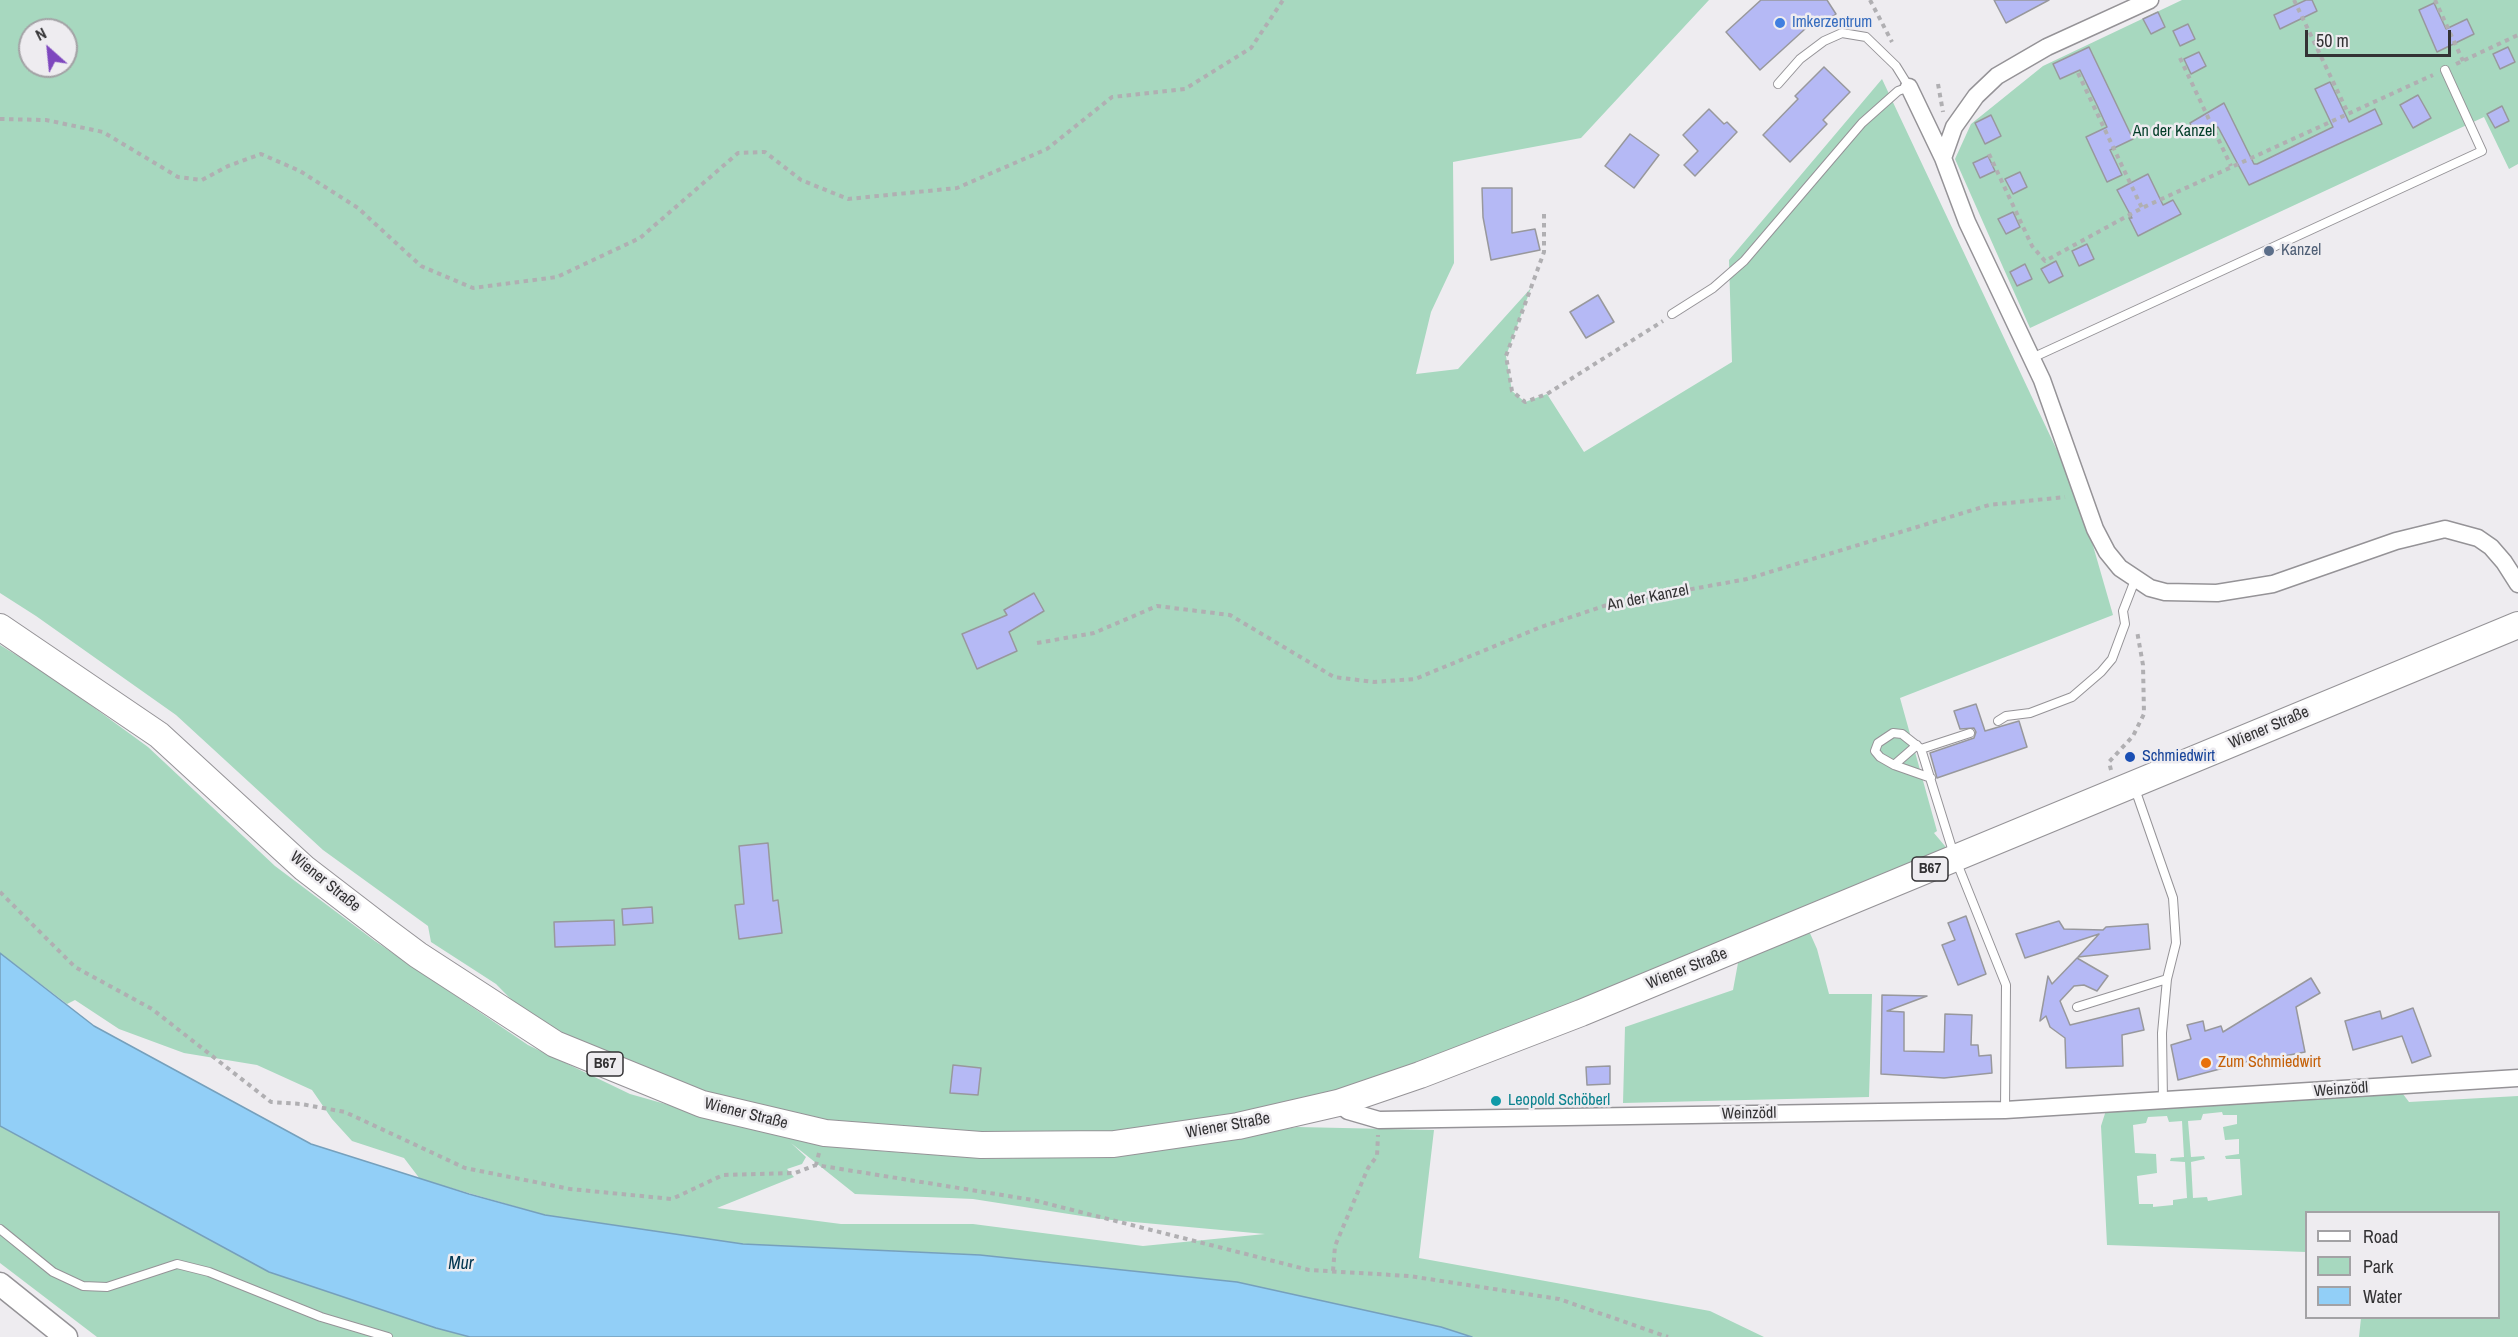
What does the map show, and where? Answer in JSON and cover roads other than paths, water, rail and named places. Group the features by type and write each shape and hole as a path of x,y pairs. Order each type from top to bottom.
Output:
{"main road":[{"name":"Wiener Straße","path":"0,627 159,735 304,868 382,928 555,1044 702,1104 825,1132 981,1145 1114,1144 1238,1126 1338,1103 1420,1075 1581,1013 1954,858 2122,775 2518,625"},
{"path":"0,1284 66,1337"}],"street":[{"path":"1943,158 1954,127 1976,96 1996,75 2058,41 2150,0"},
{"path":"1909,87 1943,158 1967,222 2032,358 2055,412 2095,529 2107,552 2120,568 2135,580 2150,588 2165,592 2217,593 2248,589 2307,574 2428,531 2445,530 2478,538 2504,562 2518,584"},
{"name":"Weinzödl","path":"1338,1103 1348,1111 1379,1120 2005,1110 2518,1078"}],"lane":[{"path":"1672,314 1713,288 1744,261 1862,123 1898,91 1909,87 1896,66 1866,37 1842,33 1824,41 1800,59 1778,84"},
{"path":"2032,358 2482,151 2445,70"},
{"path":"1998,721 2006,716 2030,713 2072,697 2101,672 2112,659 2125,624 2123,610 2135,580"},
{"path":"1930,778 1880,758 1875,751 1884,737 1893,733 1902,734 1919,747 1930,778 1954,858 2006,985 2005,1110"},
{"path":"1894,765 1919,747 1970,733"},
{"path":"2122,775 2173,898 2176,943 2167,979 2162,1034 2163,1101"},
{"path":"2077,1007 2167,979"},
{"path":"0,1229 53,1272 83,1286 107,1287 177,1264 209,1272 321,1317 388,1337"}],"water":[{"name":"Mur","path":"0,953 94,1026 311,1144 469,1194 545,1215 743,1244 980,1255 1237,1282 1441,1327 1472,1337 470,1337 436,1328 269,1272 0,1126"}],"place":[{"name":"Imkerzentrum","path":"1780,23"},
{"name":"Kanzel","path":"2269,251"},
{"name":"Schmiedwirt","path":"2130,757"},
{"name":"Zum Schmiedwirt","path":"2206,1063"},
{"name":"Leopold Schöberl","path":"1496,1101"}],"park label":[{"name":"An der Kanzel","path":"2174,132"}]}
